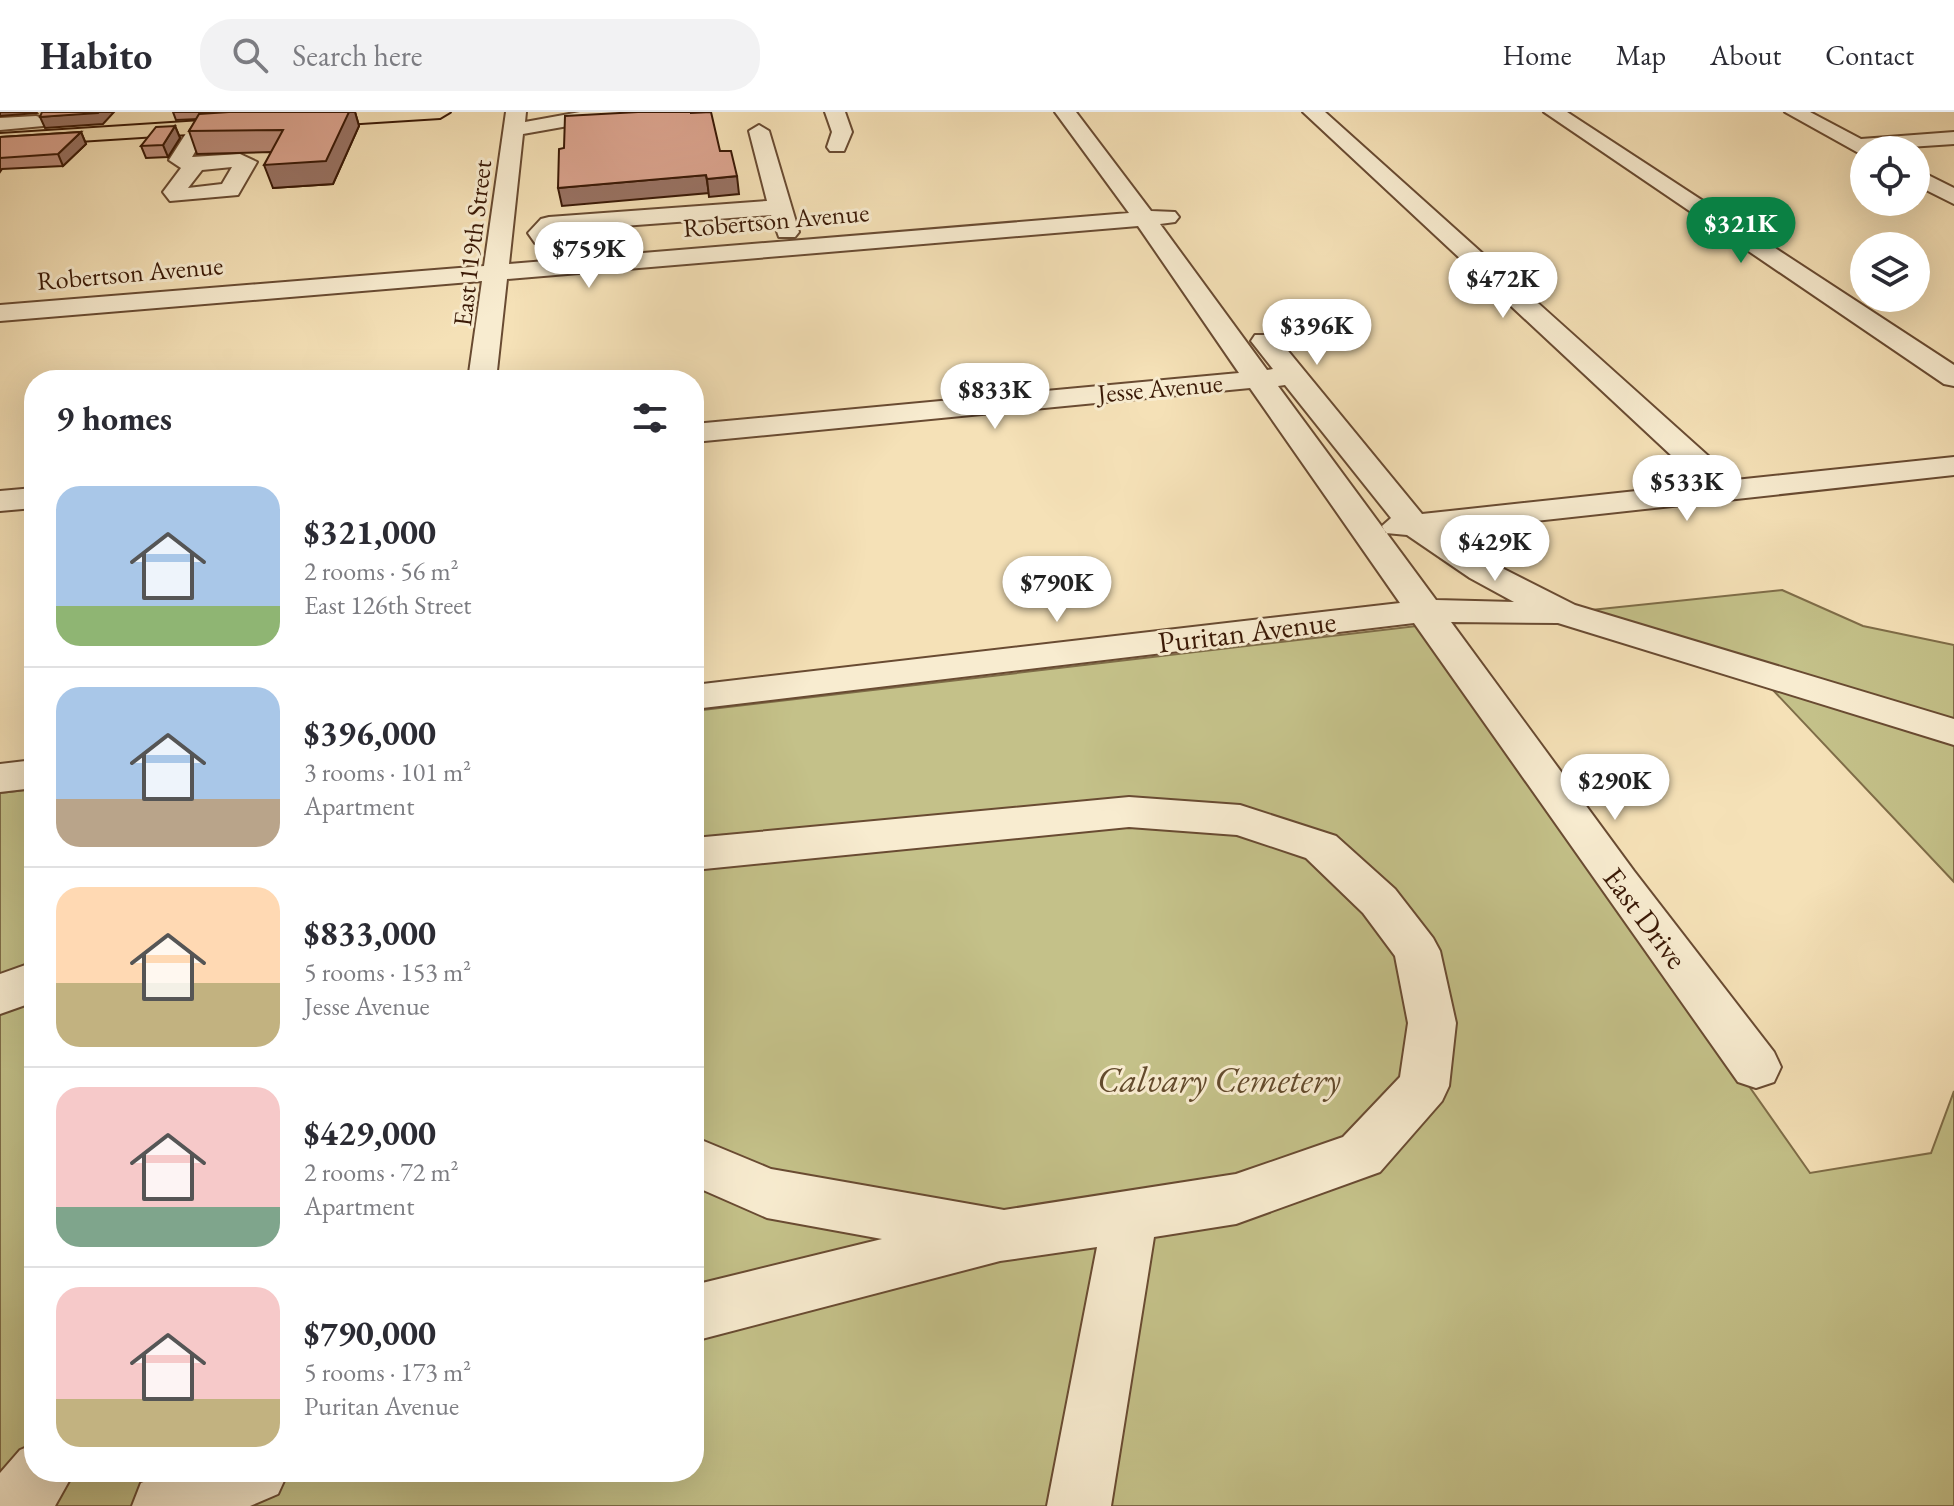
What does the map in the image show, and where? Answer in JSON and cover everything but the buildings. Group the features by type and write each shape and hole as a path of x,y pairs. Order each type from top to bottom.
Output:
{"main road":[{"path":"14,126 199,128 440,112"}],"street":[{"path":"515,121 684,112"},
{"path":"835,112 842,132 837,147"},
{"name":"East Drive","path":"1065,112 1076,123 1618,883 1756,1067"},
{"path":"1092,112 1175,217 1291,376 1413,524 1482,571 1562,613 1954,732"},
{"path":"1313,112 1728,491"},
{"path":"1554,112 1954,378"},
{"path":"1795,112 1850,141"},
{"name":"East 119th Street","path":"483,370 515,121"},
{"path":"196,163 180,160 199,128"},
{"path":"759,131 791,249"},
{"path":"1930,141 1954,138"},
{"path":"1930,184 1954,197"},
{"path":"782,216 552,241 543,238 540,233 549,224 782,216"},
{"name":"Robertson Avenue","path":"0,313 1175,217"},
{"name":"Jesse Avenue","path":"704,432 1291,376"},
{"path":"1363,529 1954,466"},
{"path":"0,501 24,499"},
{"name":"Puritan Avenue","path":"704,696 1426,611 1562,613"},
{"path":"0,778 24,775"},
{"path":"704,853 1129,812 1240,820 1321,847 1379,901 1417,951 1432,1023 1424,1086 1361,1155 1236,1199 1004,1236 704,1311"},
{"path":"0,995 24,985"},
{"path":"704,1165 767,1193 1004,1236"},
{"path":"1079,1506 1130,1216"},
{"path":"14,1506 34,1482"},
{"path":"164,1506 229,1482"}],"green space":[{"path":"1782,590 1863,626 1954,645 1954,882 1755,671 1562,613"},
{"name":"Calvary Cemetery","path":"1425,625 1810,1173 1931,1153 1954,1091 1954,1506 0,1506 0,793 24,790 24,1482 704,1482 704,710"}]}
